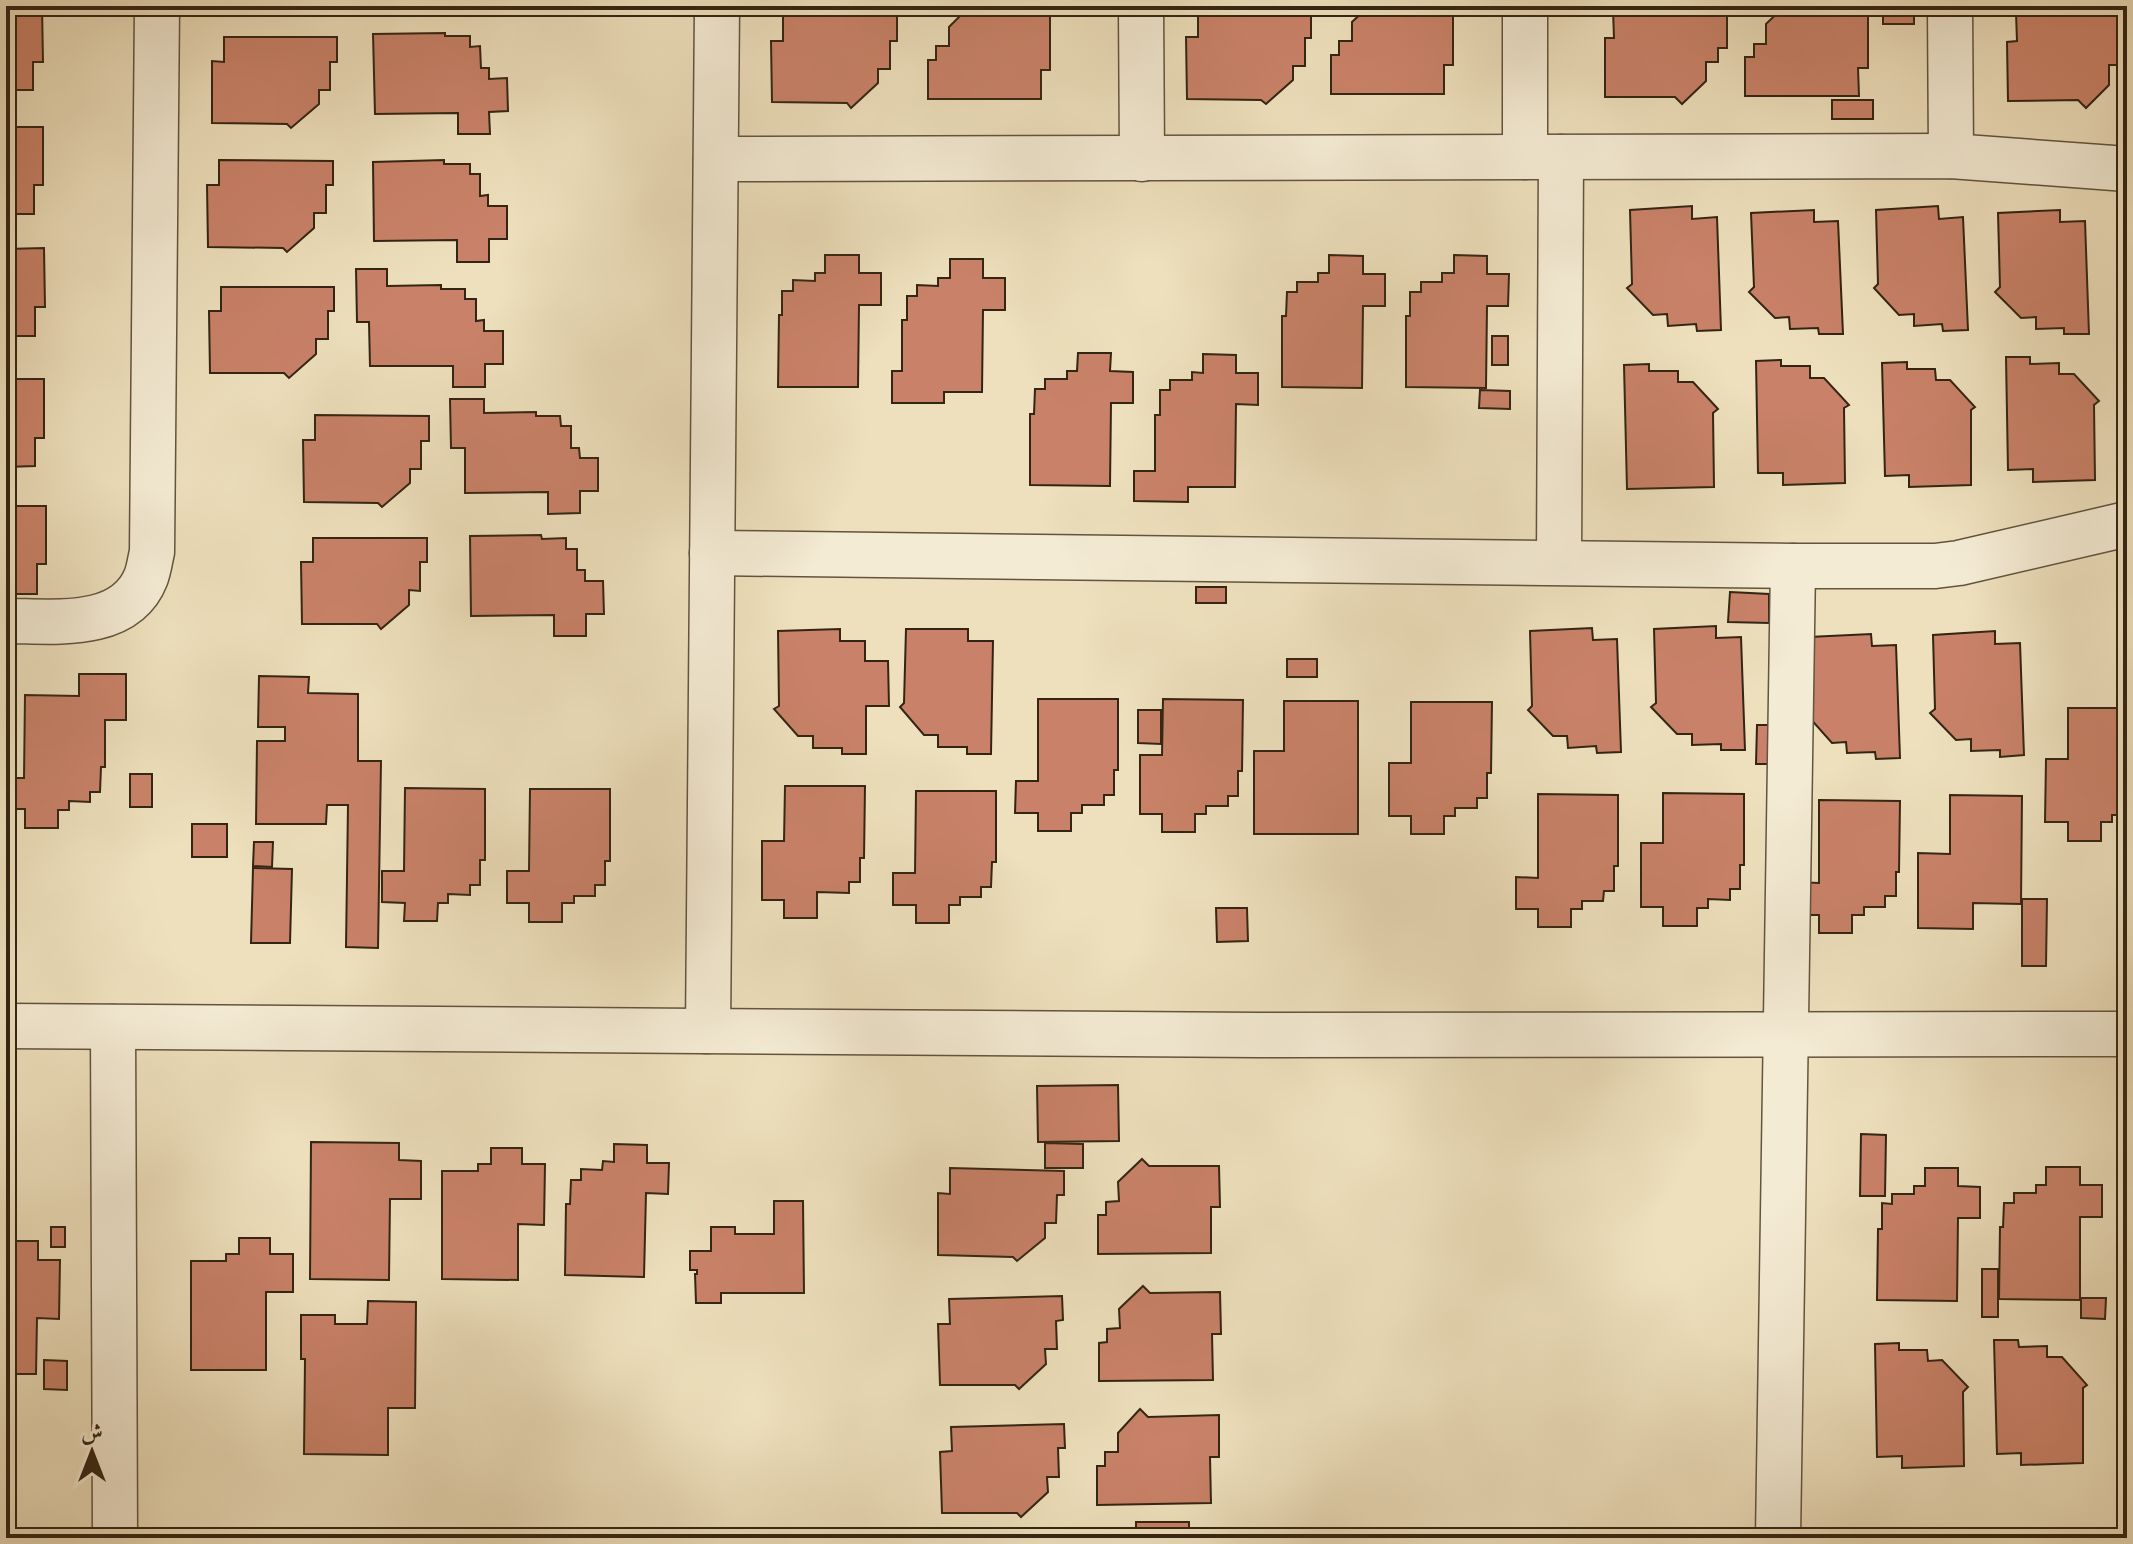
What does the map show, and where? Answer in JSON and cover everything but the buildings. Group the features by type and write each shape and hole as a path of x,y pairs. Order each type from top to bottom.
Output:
{"street":[{"path":"6,621 75,621 106,616 132,599 145,578 152,552 157,6"},
{"path":"708,1031 717,6"},
{"path":"1141,6 1142,159"},
{"path":"1525,6 1543,157 1559,562"},
{"path":"1950,6 1951,156"},
{"path":"716,159 1951,156 2127,169"},
{"path":"712,553 1935,566 2127,524"},
{"path":"1778,1538 1793,566"},
{"path":"6,1026 1259,1035 2127,1034"},
{"path":"113,1027 115,1538"}]}
